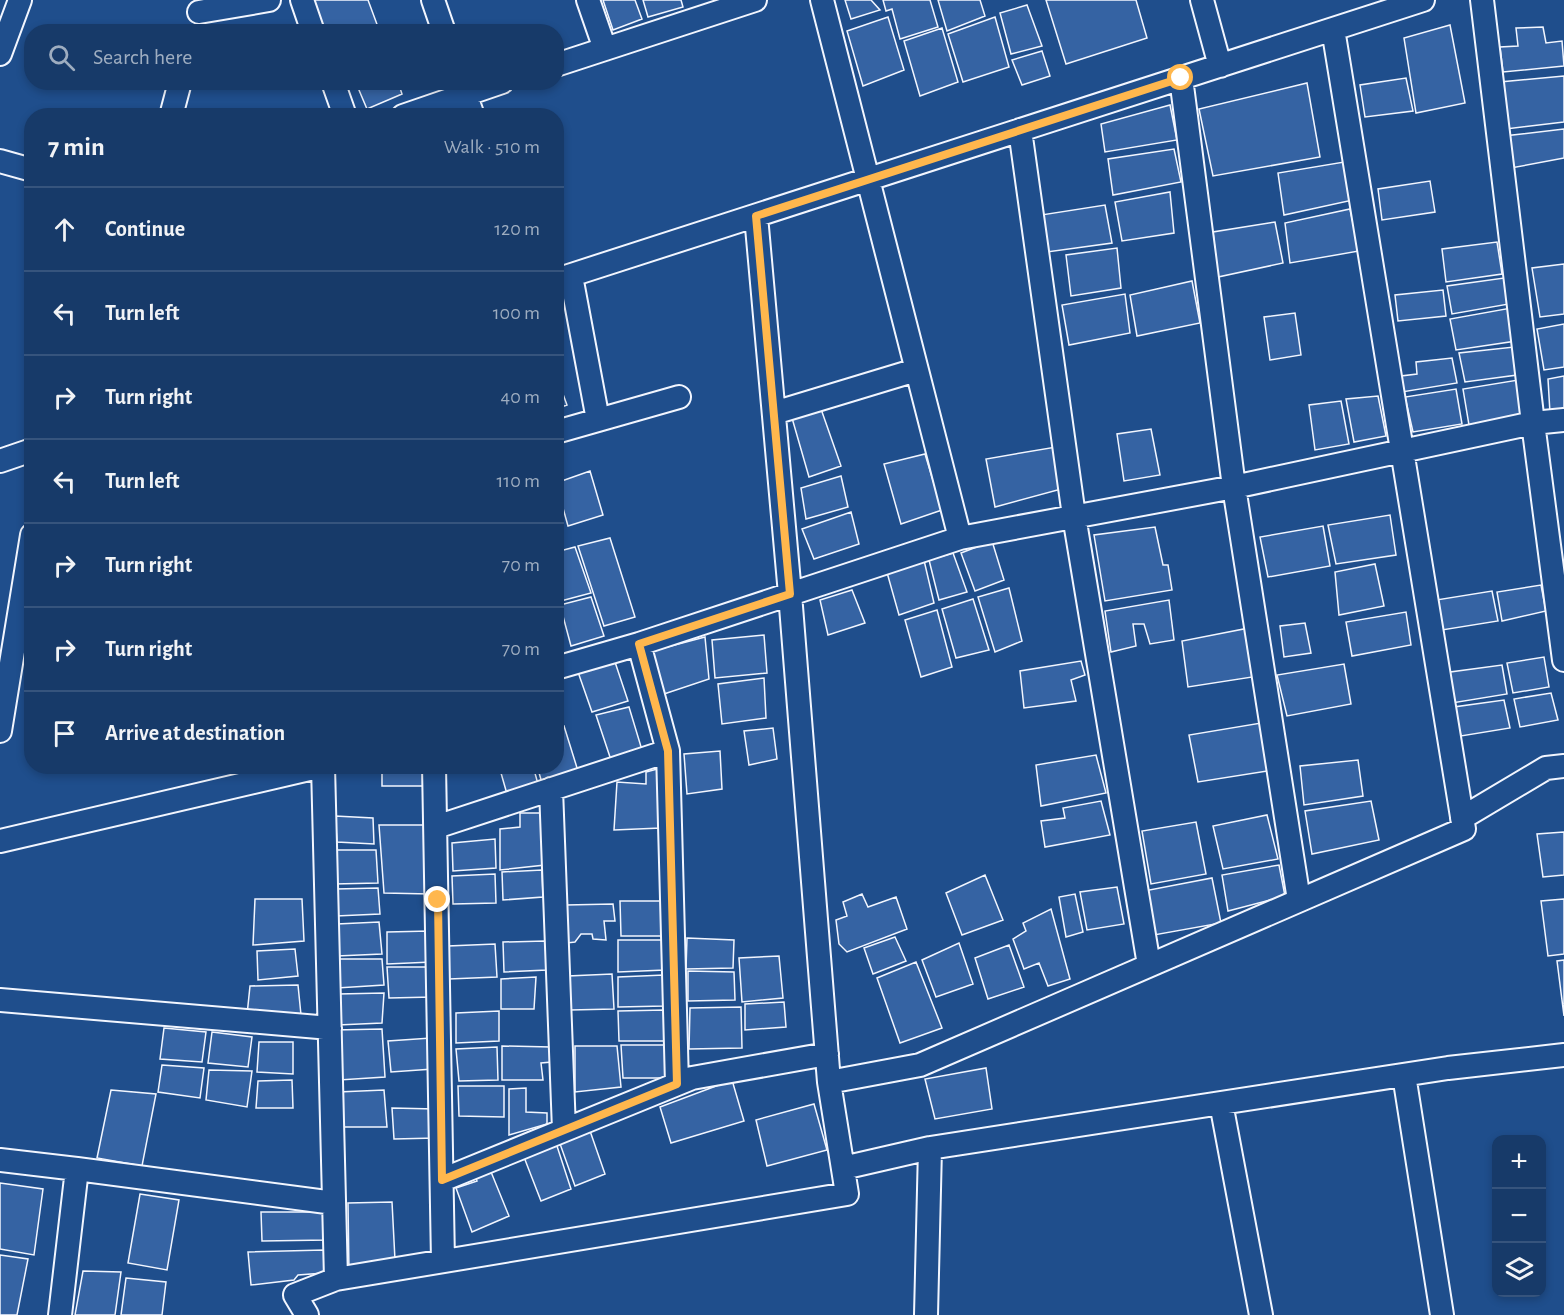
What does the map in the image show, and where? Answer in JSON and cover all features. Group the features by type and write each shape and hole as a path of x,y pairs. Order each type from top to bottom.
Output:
{"street":[{"path":"0,54 20,0"},
{"path":"199,14 269,0"},
{"path":"302,0 311,24"},
{"path":"433,0 441,24"},
{"path":"588,0 605,49"},
{"path":"564,62 605,49 697,9 755,0"},
{"path":"822,0 960,538"},
{"path":"1202,0 1220,66"},
{"path":"598,420 564,278 1423,0"},
{"path":"1482,0 1564,660"},
{"path":"829,1082 920,1065 1464,829 1333,29"},
{"path":"1181,78 1234,487 1299,900"},
{"path":"173,108 178,90"},
{"path":"336,90 342,108"},
{"path":"430,108 483,90"},
{"path":"1020,130 1074,516 1149,965"},
{"path":"0,161 24,168"},
{"path":"290,1305 336,1279 847,1194 829,1082 790,594 756,216"},
{"path":"774,413 916,370"},
{"path":"564,430 679,397"},
{"path":"564,666 639,644 960,538 1234,487 1533,423 1564,420"},
{"path":"0,460 24,452"},
{"path":"0,731 22,650 24,627"},
{"path":"639,644 668,751 677,1084"},
{"path":"436,827 668,751"},
{"path":"1462,818 1546,768 1564,766"},
{"path":"0,841 288,774"},
{"path":"322,774 336,1279"},
{"path":"434,774 443,1261"},
{"path":"551,789 564,1130"},
{"path":"0,1000 330,1028"},
{"path":"442,1180 692,1078 827,1054"},
{"path":"843,1168 930,1148 1404,1075 1564,1055"},
{"path":"1404,1075 1442,1315"},
{"path":"1221,1104 1261,1315"},
{"path":"926,1315 930,1148"},
{"path":"0,1160 334,1203"},
{"path":"60,1315 77,1169"},
{"path":"290,1305 307,1315"}],"building":[{"path":"312,0 368,0 377,24 322,24"},
{"path":"603,0 635,0 642,19 613,30"},
{"path":"643,0 681,0 683,7 648,17"},
{"path":"845,0 871,0 880,10 851,19"},
{"path":"883,0 930,0 938,27 900,39 892,9 886,11"},
{"path":"938,0 980,0 985,16 947,31"},
{"path":"1046,0 1136,0 1147,38 1066,64"},
{"path":"1027,5 1042,46 1011,54 1000,13"},
{"path":"888,17 904,70 863,86 847,31"},
{"path":"995,17 1009,67 963,82 948,34"},
{"path":"1450,25 1465,103 1416,113 1404,38"},
{"path":"1543,27 1546,43 1562,41 1564,66 1503,72 1500,47 1518,46 1516,28"},
{"path":"942,28 958,82 920,96 904,41"},
{"path":"1042,51 1050,76 1022,85 1012,60"},
{"path":"1564,76 1564,122 1506,129 1500,82"},
{"path":"1406,78 1413,111 1365,117 1360,85"},
{"path":"1307,83 1320,157 1213,176 1199,109"},
{"path":"359,90 401,90 402,94 367,108"},
{"path":"1170,105 1177,140 1105,152 1101,124"},
{"path":"1564,129 1564,158 1511,168 1504,136"},
{"path":"1174,149 1181,182 1113,195 1108,159"},
{"path":"1344,162 1353,200 1284,215 1278,173"},
{"path":"1430,181 1435,212 1382,220 1378,189"},
{"path":"1170,192 1174,233 1122,241 1115,202"},
{"path":"1105,205 1112,243 1047,252 1041,215"},
{"path":"1350,209 1359,251 1290,263 1285,223"},
{"path":"1275,222 1283,263 1218,277 1213,232"},
{"path":"1497,242 1502,274 1446,282 1442,249"},
{"path":"1117,248 1121,288 1071,296 1066,255"},
{"path":"1564,264 1564,314 1540,317 1532,268"},
{"path":"1504,278 1509,304 1452,314 1447,286"},
{"path":"1192,281 1200,323 1137,336 1130,295"},
{"path":"1443,290 1446,316 1398,321 1395,295"},
{"path":"1125,294 1130,333 1069,345 1062,305"},
{"path":"1511,308 1516,341 1456,350 1450,319"},
{"path":"1295,313 1301,355 1270,360 1264,317"},
{"path":"1564,324 1564,367 1544,370 1537,329"},
{"path":"1514,347 1517,375 1465,382 1459,353"},
{"path":"1452,358 1457,383 1402,392 1401,376 1417,374 1416,362"},
{"path":"1564,376 1564,410 1550,413 1548,379"},
{"path":"1518,380 1522,414 1469,425 1463,389"},
{"path":"1456,389 1462,424 1413,432 1405,397"},
{"path":"1378,396 1386,436 1354,442 1346,399"},
{"path":"1341,401 1349,444 1315,450 1309,405"},
{"path":"821,409 841,466 809,477 792,418"},
{"path":"1151,429 1160,475 1124,481 1117,434"},
{"path":"1056,447 1065,488 995,507 986,459"},
{"path":"925,454 942,510 901,524 884,464"},
{"path":"590,471 603,515 568,526 564,512 564,480"},
{"path":"841,476 848,507 806,519 801,488"},
{"path":"851,512 859,544 814,559 802,529"},
{"path":"1390,515 1396,555 1336,564 1328,525"},
{"path":"1323,526 1330,566 1268,577 1260,537"},
{"path":"1155,527 1163,565 1168,565 1172,590 1105,601 1094,535"},
{"path":"610,538 635,617 604,626 578,546"},
{"path":"992,541 1004,580 975,591 961,553"},
{"path":"575,547 591,593 564,600 564,550"},
{"path":"953,553 967,592 939,600 929,560"},
{"path":"923,556 934,603 899,615 886,569"},
{"path":"1375,564 1384,606 1339,615 1335,572"},
{"path":"1541,585 1546,611 1502,621 1497,592"},
{"path":"1009,588 1022,641 995,652 978,597"},
{"path":"852,590 865,623 828,635 820,600"},
{"path":"1492,591 1498,621 1442,630 1436,600"},
{"path":"591,597 604,636 571,646 564,620 564,604"},
{"path":"973,599 989,650 956,658 942,609"},
{"path":"1169,600 1174,640 1150,644 1144,624 1133,624 1136,646 1111,652 1105,611"},
{"path":"937,610 952,667 921,677 905,620"},
{"path":"1406,612 1411,645 1352,656 1346,622"},
{"path":"1305,623 1311,653 1284,657 1280,626"},
{"path":"1249,628 1259,676 1188,687 1182,641"},
{"path":"764,635 767,673 715,678 712,640"},
{"path":"705,637 709,679 664,694 652,651"},
{"path":"1544,657 1549,687 1513,693 1507,663"},
{"path":"1081,661 1085,675 1071,680 1076,701 1024,708 1020,671"},
{"path":"615,662 628,701 592,712 578,672"},
{"path":"1344,664 1351,704 1287,716 1277,675"},
{"path":"1502,665 1507,694 1452,703 1443,673"},
{"path":"764,678 766,718 722,724 718,684"},
{"path":"1551,693 1558,720 1520,727 1514,699"},
{"path":"1504,700 1510,728 1461,736 1454,707"},
{"path":"629,707 642,750 611,760 596,715"},
{"path":"1261,723 1273,770 1198,782 1189,735"},
{"path":"564,726 578,771 542,783 539,774 564,774"},
{"path":"773,728 777,759 749,765 744,731"},
{"path":"720,751 722,789 687,794 684,754"},
{"path":"1096,755 1106,793 1041,806 1036,765"},
{"path":"1358,760 1363,796 1304,805 1300,766"},
{"path":"661,768 661,828 614,830 617,782 646,784 646,772"},
{"path":"382,774 426,774 426,786 382,786"},
{"path":"501,774 535,774 538,784 507,794"},
{"path":"1101,801 1110,835 1045,847 1041,821 1065,818 1063,808"},
{"path":"1371,801 1379,840 1312,854 1305,811"},
{"path":"520,813 543,813 545,865 500,870 500,829 520,827"},
{"path":"1267,815 1278,859 1223,869 1213,826"},
{"path":"335,816 373,818 374,844 337,842"},
{"path":"1196,822 1206,874 1151,884 1142,831"},
{"path":"379,825 428,825 430,894 384,893"},
{"path":"1564,832 1564,875 1543,877 1537,834"},
{"path":"495,839 496,868 453,871 452,843"},
{"path":"332,850 376,850 378,883 334,884"},
{"path":"1279,865 1285,896 1228,911 1222,875"},
{"path":"542,870 543,897 503,900 502,872"},
{"path":"495,874 496,903 453,904 452,876"},
{"path":"985,875 1003,920 962,935 946,893"},
{"path":"1212,878 1221,923 1154,935 1144,891"},
{"path":"1117,887 1124,924 1087,930 1080,892"},
{"path":"378,888 380,914 336,916 336,889"},
{"path":"862,894 868,907 896,897 907,929 847,952 839,944 836,920 847,916 843,902"},
{"path":"1075,894 1083,932 1066,937 1059,897"},
{"path":"255,899 302,899 304,941 253,945"},
{"path":"1564,899 1564,954 1548,956 1541,901"},
{"path":"620,901 664,901 665,936 621,936"},
{"path":"613,904 615,921 604,921 606,940 593,939 592,934 581,934 575,942 567,943 566,905"},
{"path":"1051,909 1070,979 1048,986 1039,963 1024,969 1013,939 1026,931 1023,923"},
{"path":"379,922 382,954 337,956 337,924"},
{"path":"430,931 432,962 387,964 387,932"},
{"path":"895,937 906,961 873,974 864,948"},
{"path":"687,938 734,940 733,968 686,969"},
{"path":"618,940 664,940 665,970 618,972"},
{"path":"545,941 547,970 504,972 503,942"},
{"path":"959,943 973,984 936,997 922,960"},
{"path":"495,944 497,977 449,979 448,946"},
{"path":"1009,945 1024,987 988,999 975,958"},
{"path":"295,949 298,976 258,980 257,951"},
{"path":"779,956 783,998 742,1002 739,958"},
{"path":"337,959 382,959 384,985 337,988"},
{"path":"1564,960 1564,1016 1557,961"},
{"path":"916,962 942,1028 900,1043 877,978"},
{"path":"387,967 432,967 433,997 389,998"},
{"path":"688,971 734,972 735,1000 688,1001"},
{"path":"612,974 614,1009 570,1010 568,976"},
{"path":"664,975 665,1006 618,1007 618,977"},
{"path":"536,977 534,1009 501,1009 501,979"},
{"path":"298,985 301,1015 247,1015 250,986"},
{"path":"384,993 382,1023 338,1025 338,994"},
{"path":"784,1002 786,1027 745,1030 745,1004"},
{"path":"741,1007 742,1048 689,1049 690,1008"},
{"path":"665,1010 665,1041 619,1041 618,1011"},
{"path":"499,1011 499,1041 456,1043 456,1013"},
{"path":"164,1028 206,1032 202,1062 160,1059"},
{"path":"382,1029 385,1077 339,1080 335,1030"},
{"path":"212,1032 252,1037 248,1067 208,1063"},
{"path":"431,1038 433,1069 391,1072 388,1041"},
{"path":"259,1042 293,1042 293,1074 257,1072"},
{"path":"621,1045 665,1045 666,1078 623,1078"},
{"path":"502,1046 551,1047 552,1062 541,1063 543,1080 502,1080"},
{"path":"575,1046 617,1046 621,1087 575,1092"},
{"path":"497,1047 498,1080 459,1081 456,1049"},
{"path":"162,1065 204,1068 200,1098 158,1092"},
{"path":"986,1068 992,1109 935,1119 925,1079"},
{"path":"209,1070 252,1071 247,1107 206,1100"},
{"path":"292,1080 293,1108 256,1108 258,1081"},
{"path":"732,1080 744,1121 671,1143 660,1107"},
{"path":"458,1086 504,1086 504,1117 459,1116"},
{"path":"526,1088 526,1112 547,1113 547,1124 509,1135 509,1089"},
{"path":"111,1090 156,1094 142,1166 97,1158"},
{"path":"384,1090 387,1127 340,1127 338,1092"},
{"path":"814,1104 827,1150 767,1166 756,1120"},
{"path":"392,1108 435,1109 436,1138 394,1139"},
{"path":"589,1128 605,1174 575,1186 559,1141"},
{"path":"555,1140 571,1189 541,1201 522,1152"},
{"path":"489,1167 509,1216 472,1232 456,1188 477,1181 474,1173"},
{"path":"0,1183 43,1189 34,1255 0,1249"},
{"path":"140,1194 179,1200 167,1270 128,1263"},
{"path":"392,1202 395,1260 349,1272 348,1203"},
{"path":"261,1212 326,1212 328,1240 262,1241"},
{"path":"324,1250 324,1273 298,1275 294,1280 251,1285 248,1252"},
{"path":"0,1255 28,1259 17,1315 0,1315"},
{"path":"83,1271 121,1272 115,1315 75,1315"},
{"path":"126,1278 166,1282 162,1315 121,1315"}],"route":[{"path":"438,900 442,1180 677,1084 668,751 639,644 790,594 756,216 1181,78"}]}
